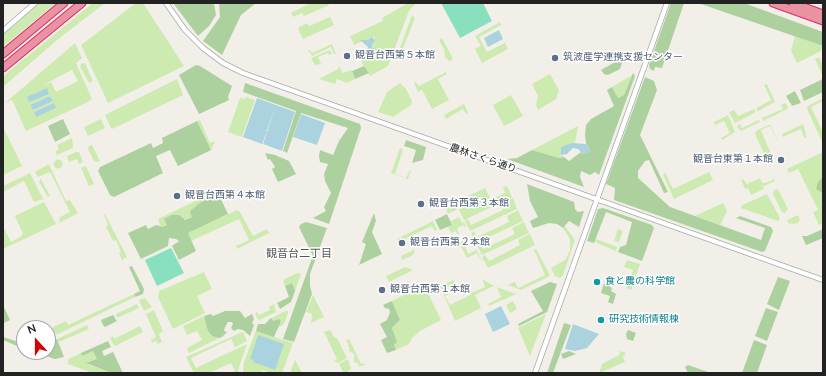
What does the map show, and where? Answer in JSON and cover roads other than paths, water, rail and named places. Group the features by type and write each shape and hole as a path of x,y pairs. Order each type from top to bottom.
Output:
{"highway":[{"path":"3,54 64,3"},
{"path":"3,68 82,3"},
{"path":"773,3 823,21"},
{"path":"793,3 823,14"}],"street":[{"path":"3,31 35,3"},
{"name":"農林さくら通り","path":"166,3 192,39 212,56 236,70 823,280"},
{"path":"535,373 667,3"}],"water":[{"path":"499,30 503,39 488,47 484,38"},
{"path":"372,37 375,40 372,46 373,50 369,60 366,61 368,47 360,40 368,40"},
{"path":"47,88 49,94 29,102 27,97"},
{"path":"50,96 53,101 33,110 30,105"},
{"path":"257,98 276,105 267,130 265,130 267,131 262,144 243,137"},
{"path":"54,103 56,108 36,117 34,112"},
{"path":"276,105 295,112 282,151 263,144"},
{"path":"301,114 325,123 317,145 293,137"},
{"path":"572,143 586,144 590,150 589,153 583,154 578,149 573,148 567,154 561,155 561,147"},
{"path":"501,306 510,324 493,332 485,314"},
{"path":"573,324 599,334 587,348 575,351 565,349"},
{"path":"258,335 284,344 275,370 253,362 254,360 250,359"}],"place":[{"name":"観音台西第５本館","path":"347,56"},
{"name":"筑波産学連携支援センター","path":"555,58"},
{"name":"観音台東第１本館","path":"781,160"},
{"name":"観音台西第４本館","path":"177,196"},
{"name":"観音台西第３本館","path":"421,204"},
{"name":"観音台西第２本館","path":"402,243"},
{"name":"食と農の科学館","path":"597,282"},
{"name":"観音台西第１本館","path":"382,290"},
{"name":"研究技術情報棟","path":"601,320"}],"district":[{"name":"観音台二丁目","path":"299,254"}]}
